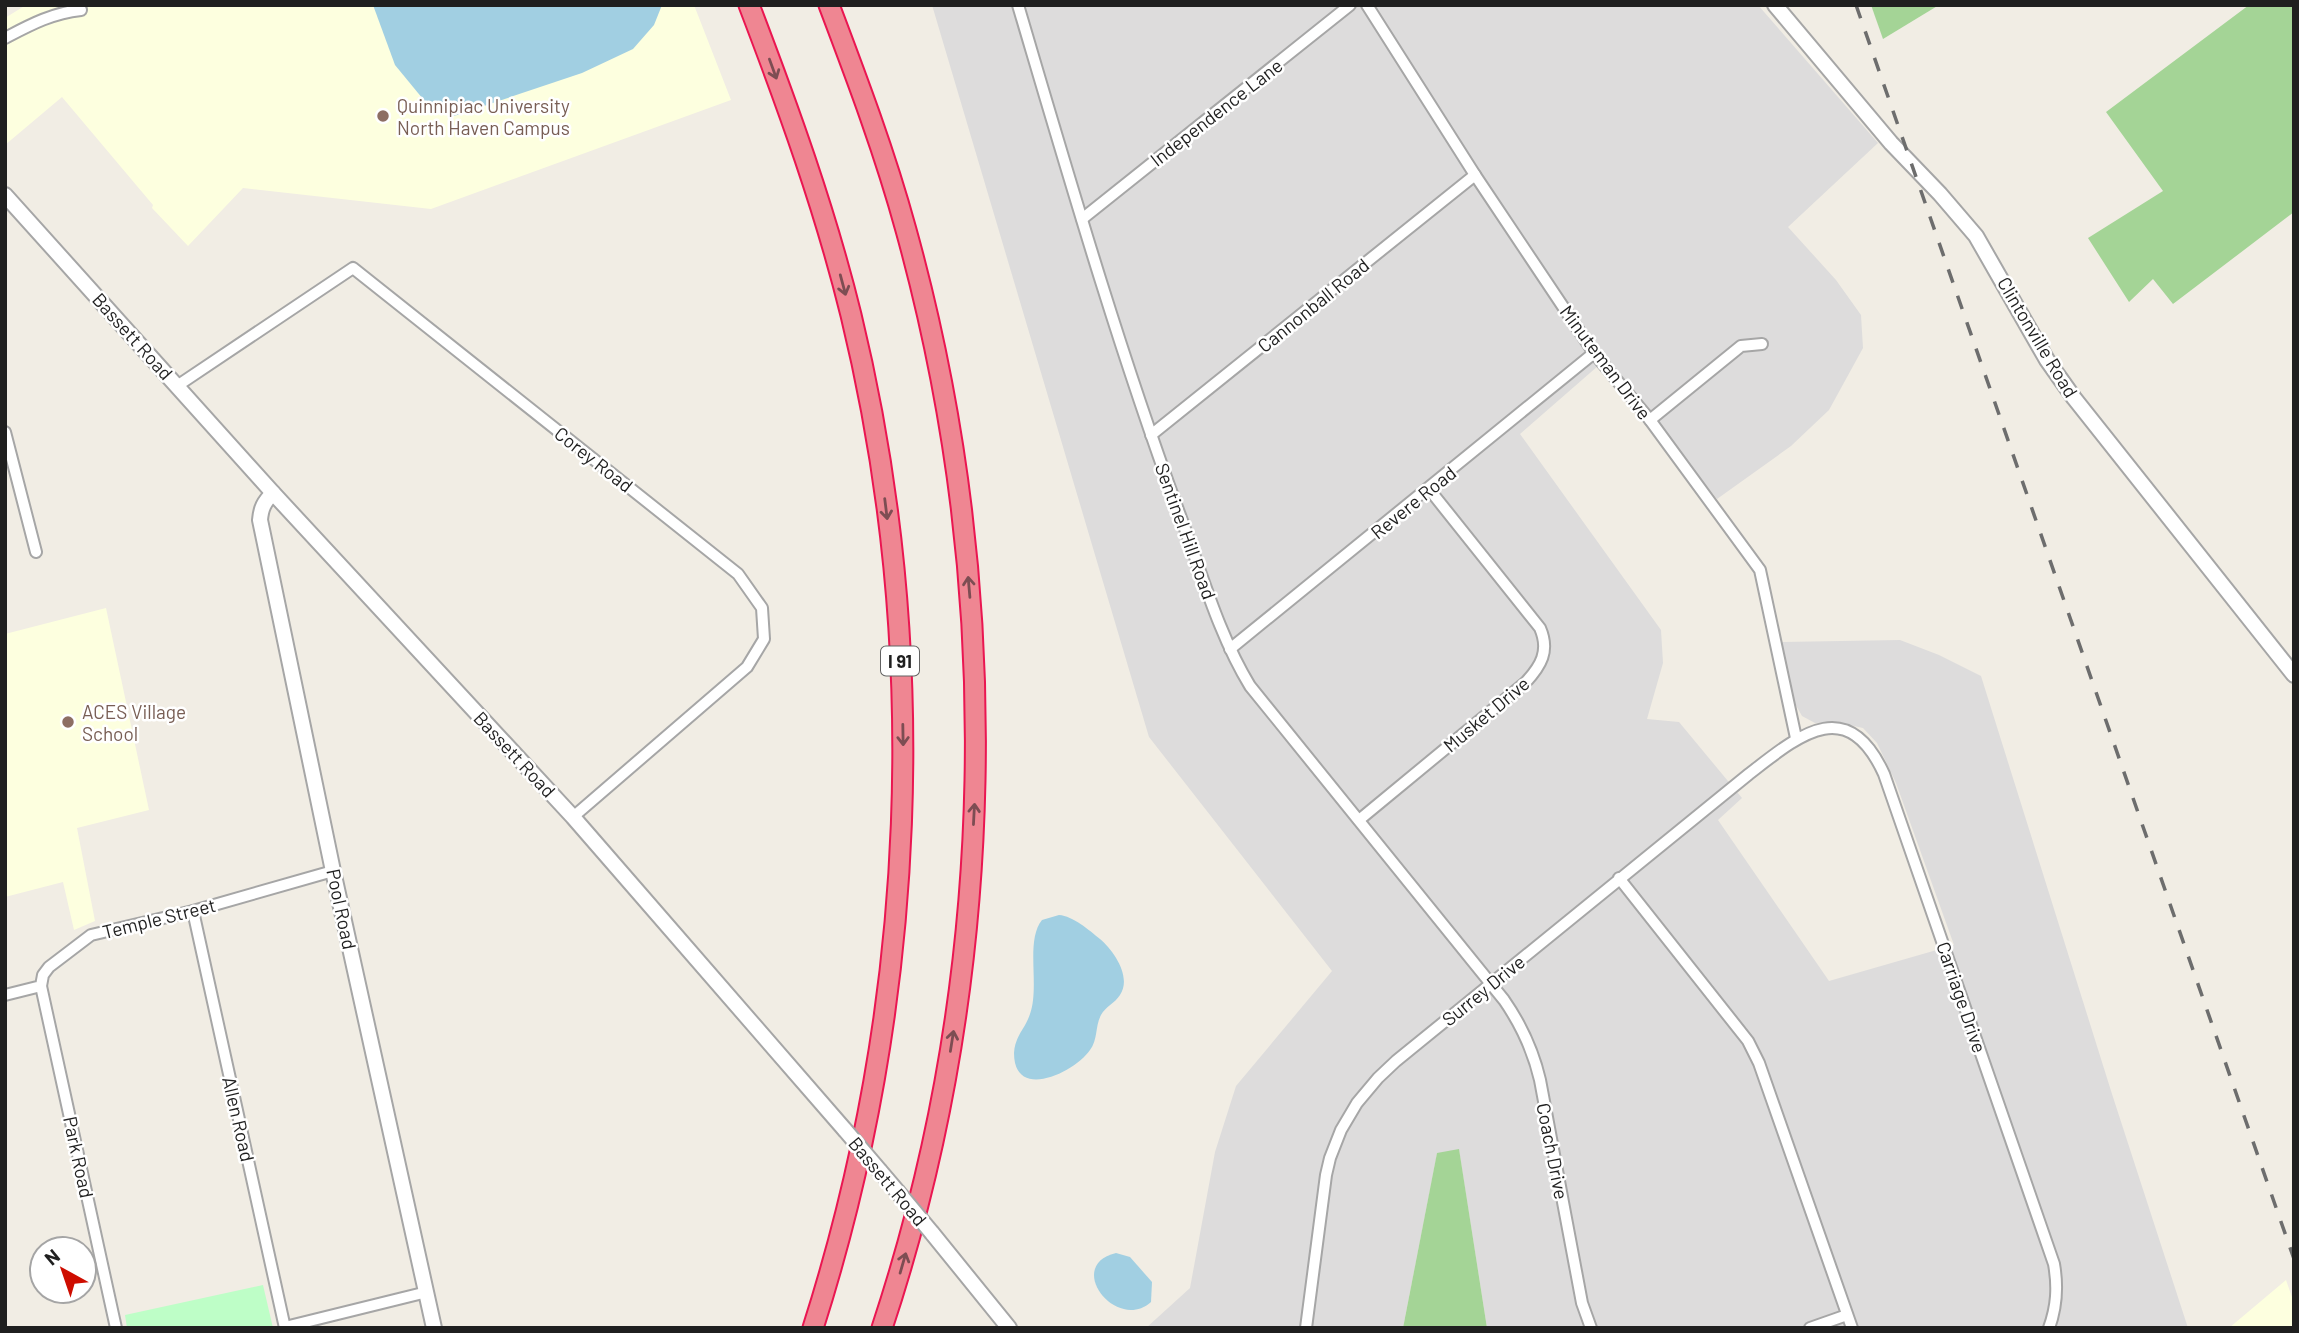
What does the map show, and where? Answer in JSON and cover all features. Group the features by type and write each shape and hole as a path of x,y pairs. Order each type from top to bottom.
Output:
{"highway":[{"name":"I 91","path":"749,5 817,194 857,342 883,481 894,573 900,657 902,825 887,1001 858,1166 813,1328"},
{"path":"829,5 886,160 932,334 960,499 975,678 973,838 958,1001 926,1176 882,1328"}],"street":[{"name":"Sentinel Hill Road","path":"1018,5 1151,435 1230,649 1250,686 1491,984"},
{"name":"Independence Lane","path":"1082,219 1350,5"},
{"name":"Minuteman Drive","path":"1367,5 1475,175 1594,353 1650,420 1760,570 1796,738"},
{"name":"Clintonville Road","path":"1775,5 1891,143 1976,236 2042,350 2074,398 2294,675"},
{"path":"5,38 40,19 65,11 81,10"},
{"name":"Cannonball Road","path":"1151,435 1475,175"},
{"name":"Bassett Road","path":"5,195 273,494 573,817 880,1171 1009,1328"},
{"name":"Corey Road","path":"177,386 353,268 738,574 762,608 764,639 747,667 573,817"},
{"path":"1650,420 1741,346 1762,344"},
{"name":"Revere Road","path":"1230,649 1594,353"},
{"path":"5,432 36,552"},
{"name":"Musket Drive","path":"1359,820 1525,683 1542,662 1545,650 1545,639 1540,628 1429,489"},
{"name":"Pool Road","path":"273,494 261,510 260,520 333,871 435,1328"},
{"name":"Carriage Drive","path":"1796,738 1824,727 1850,733 1870,750 1884,775 2054,1264 2058,1285 2049,1328"},
{"name":"Surrey Drive","path":"1306,1328 1326,1175 1348,1116 1378,1078 1619,878 1796,738"},
{"name":"Temple Street","path":"41,986 43,975 49,967 91,934 193,911 333,871"},
{"path":"1619,878 1735,1024 1753,1052 1852,1328"},
{"name":"Allen Road","path":"193,911 285,1327"},
{"name":"Coach Drive","path":"1491,984 1516,1017 1532,1049 1582,1303 1591,1328"},
{"path":"5,995 41,986"},
{"name":"Park Road","path":"41,986 116,1328"},
{"path":"285,1327 427,1292"},
{"path":"1810,1328 1847,1315"}],"shaded area":[{"name":"Quinnipiac University North Haven Campus","path":"26,5 694,5 731,100 431,209 243,188 188,246 152,208 153,205 62,97 5,145 5,18"},
{"path":"932,5 1758,5 1878,143 1788,227 1836,280 1861,315 1863,348 1829,410 1791,446 1717,499 1606,359 1520,434 1661,630 1663,663 1647,719 1679,722 1742,798 1718,820 1829,981 1954,945 1896,783 1877,743 1863,728 1836,722 1815,723 1802,716 1793,700 1782,642 1900,640 1939,655 1981,676 2188,1328 1487,1328 1459,1150 1437,1154 1403,1328 1146,1328 1190,1288 1215,1152 1236,1086 1332,971 1149,737"},
{"name":"ACES Village School","path":"106,608 149,810 77,828 95,921 74,930 63,882 5,897 5,634"},
{"path":"2286,1280 2294,1303 2294,1328 2229,1328"}],"green space":[{"path":"1871,5 1939,5 1883,39"},
{"path":"2249,5 2294,5 2294,212 2173,304 2153,279 2129,302 2088,238 2163,191 2106,112"},
{"path":"1459,1149 1487,1328 1403,1328 1437,1153"},
{"path":"263,1285 273,1328 127,1328 125,1315"}],"water":[{"path":"373,5 662,5 654,25 633,49 582,73 454,116 432,110 395,65"},
{"path":"1059,915 1081,924 1105,944 1120,965 1123,988 1118,998 1101,1015 1093,1046 1082,1058 1059,1074 1034,1079 1024,1076 1017,1068 1014,1053 1033,1003 1033,952 1037,929 1042,920"},
{"path":"1116,1253 1130,1257 1152,1282 1151,1302 1137,1309 1123,1309 1101,1294 1095,1282 1095,1270 1101,1260"}],"railway":[{"path":"1856,5 2294,1259"}],"place":[{"name":"Quinnipiac University North Haven Campus","path":"383,116"},
{"name":"ACES Village School","path":"68,722"}]}
